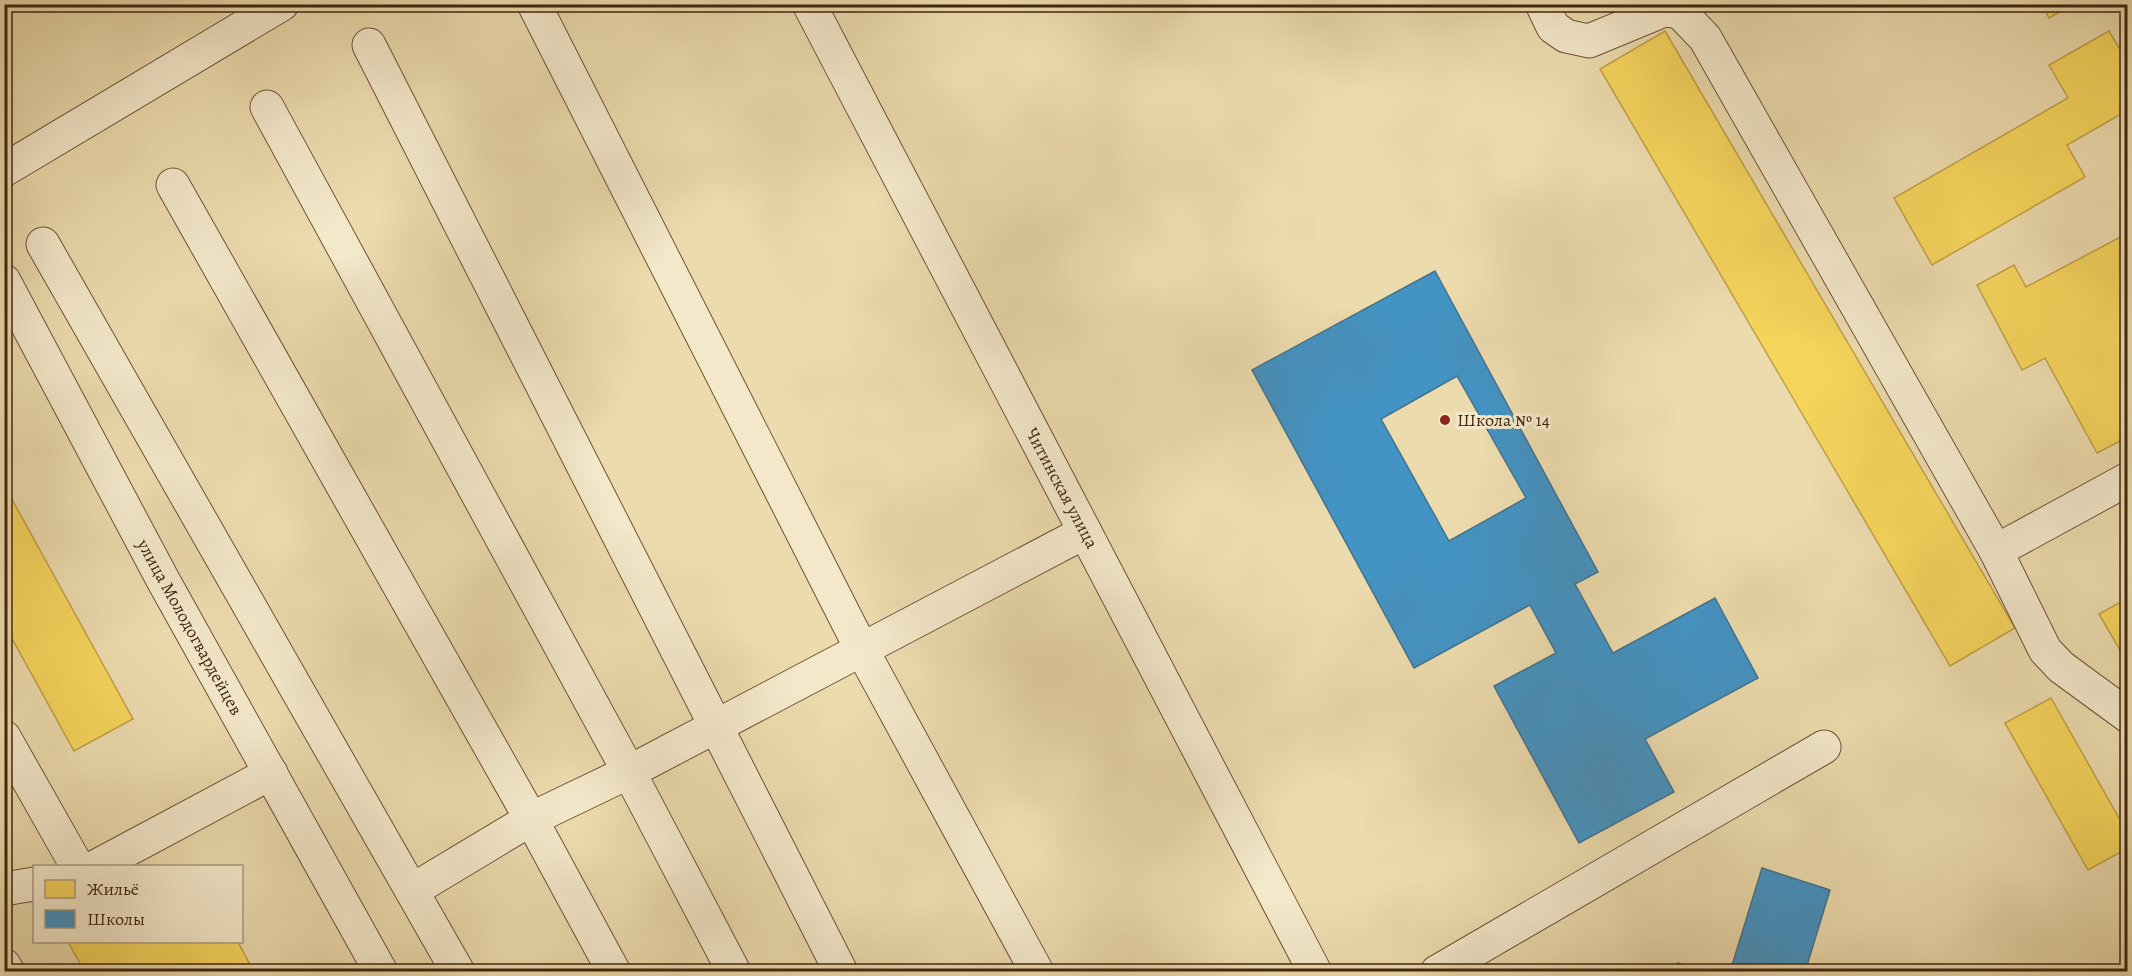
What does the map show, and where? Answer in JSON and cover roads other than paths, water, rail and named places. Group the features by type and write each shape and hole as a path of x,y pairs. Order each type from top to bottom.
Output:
{"street":[{"path":"4,170 282,4"},
{"path":"534,4 862,650 1037,972"},
{"name":"Читинская улица","path":"809,4 1316,972"},
{"path":"1542,4 1554,27 1566,36 1588,40 1664,10 1680,12 1695,25 1711,48 1996,551 2045,650 2061,667 2127,716"},
{"path":"369,45 841,972"},
{"path":"267,107 629,772 734,972"},
{"path":"172,185 531,819 614,972"},
{"path":"43,244 458,972"},
{"name":"улица Молодогвардейцев","path":"4,281 158,570 381,972"},
{"path":"1996,551 2127,479"},
{"path":"413,890 531,819 629,772 1085,532"},
{"path":"4,737 76,865"},
{"path":"1437,972 1824,747"},
{"path":"101,865 271,773"},
{"path":"4,889 33,885"},
{"path":"4,964 8,972"}],"place":[{"name":"Школа № 14","path":"1445,420"}]}
